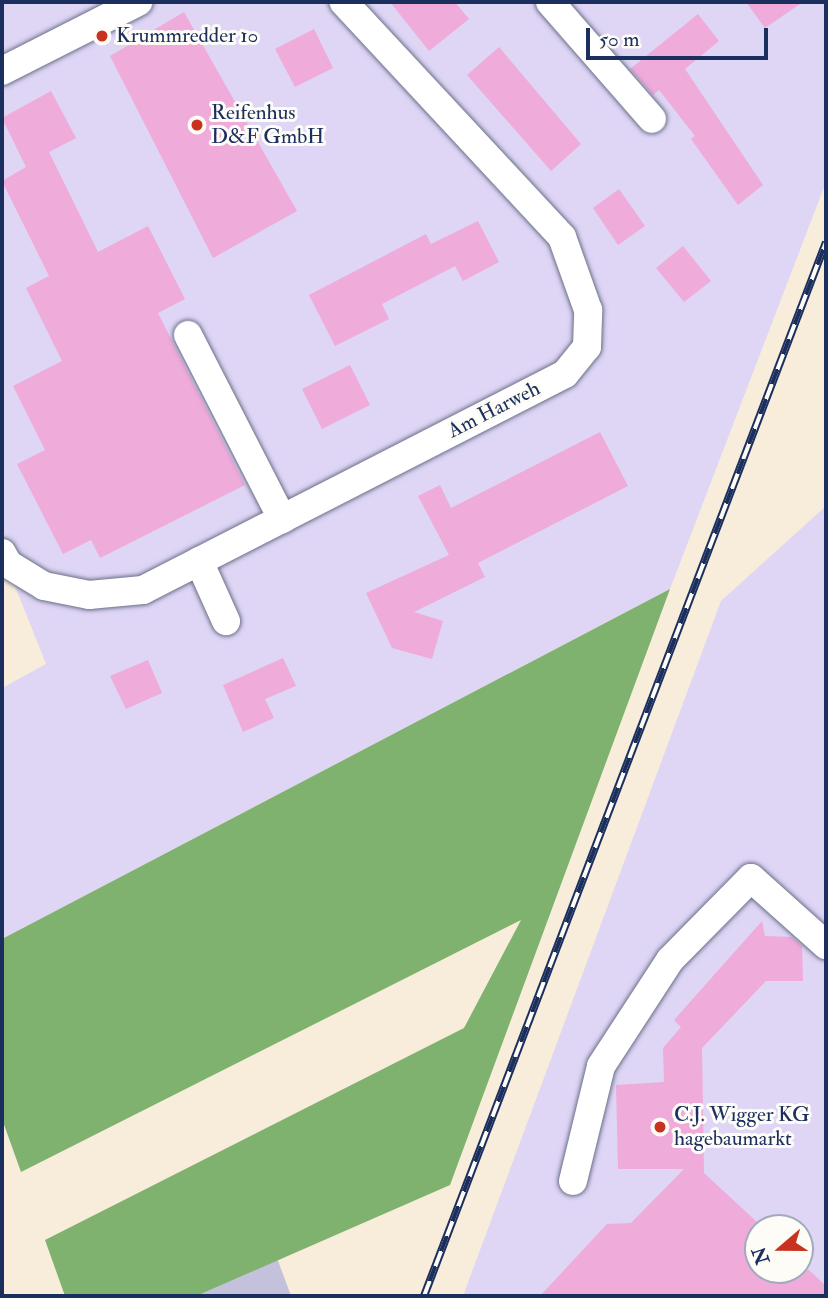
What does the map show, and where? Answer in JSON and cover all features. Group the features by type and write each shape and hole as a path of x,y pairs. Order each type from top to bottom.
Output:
{"street":[{"path":"2,71 138,2"},
{"name":"Am Harweh","path":"2,553 8,564 44,586 89,595 143,590 565,374 587,347 588,310 562,237 344,2"},
{"path":"550,2 652,119"},
{"path":"188,335 282,519"},
{"path":"199,561 226,621"},
{"path":"573,1181 601,1066 670,960 751,878 826,945"}],"shaded area":[{"path":"2,2 826,2 826,182 670,589 2,939 2,688 46,664 2,553"},
{"path":"826,506 826,1296 463,1296 721,601"},
{"path":"277,1258 291,1296 196,1296"}],"green space":[{"path":"670,589 450,1185 196,1296 65,1296 45,1240 464,1028 521,920 21,1172 2,1119 2,939"}],"building":[{"path":"390,2 455,2 469,19 429,51"},
{"path":"746,2 803,2 765,28"},
{"path":"184,12 297,211 213,258 110,56"},
{"path":"698,14 719,41 685,69 763,185 738,205 691,139 695,136 659,90 653,95 630,69"},
{"path":"314,29 333,68 295,87 275,49"},
{"path":"499,47 581,144 551,171 467,75"},
{"path":"51,91 76,138 49,152 98,252 148,226 185,299 158,313 245,485 100,558 91,540 63,554 17,464 45,450 13,386 62,361 26,288 49,276 2,181 26,167 2,118"},
{"path":"619,189 645,226 618,245 593,208"},
{"path":"478,221 499,262 463,281 455,266 382,304 389,319 335,346 309,295 426,234 431,244"},
{"path":"683,246 711,281 684,302 656,268"},
{"path":"350,365 370,405 322,429 302,389"},
{"path":"600,432 628,486 478,563 485,577 414,612 443,621 432,659 392,648 366,593 449,555 418,496 440,485 451,508"},
{"path":"283,658 296,686 265,699 274,718 243,732 223,685"},
{"path":"148,660 162,693 126,709 110,676"},
{"name":"C.J. Wigger KG hagebaumarkt","path":"762,921 765,936 792,937 802,946 803,981 766,981 702,1048 704,1173 748,1214 744,1214 744,1284 814,1284 814,1275 826,1286 826,1296 540,1296 607,1224 631,1223 684,1169 618,1169 616,1085 664,1082 663,1048 681,1027 674,1020"}],"railway":[{"path":"424,1296 826,242"}],"place":[{"name":"Krummredder 10","path":"102,36"},
{"name":"Reifenhus D&F GmbH","path":"197,125"},
{"name":"C.J. Wigger KG hagebaumarkt","path":"660,1127"}]}
